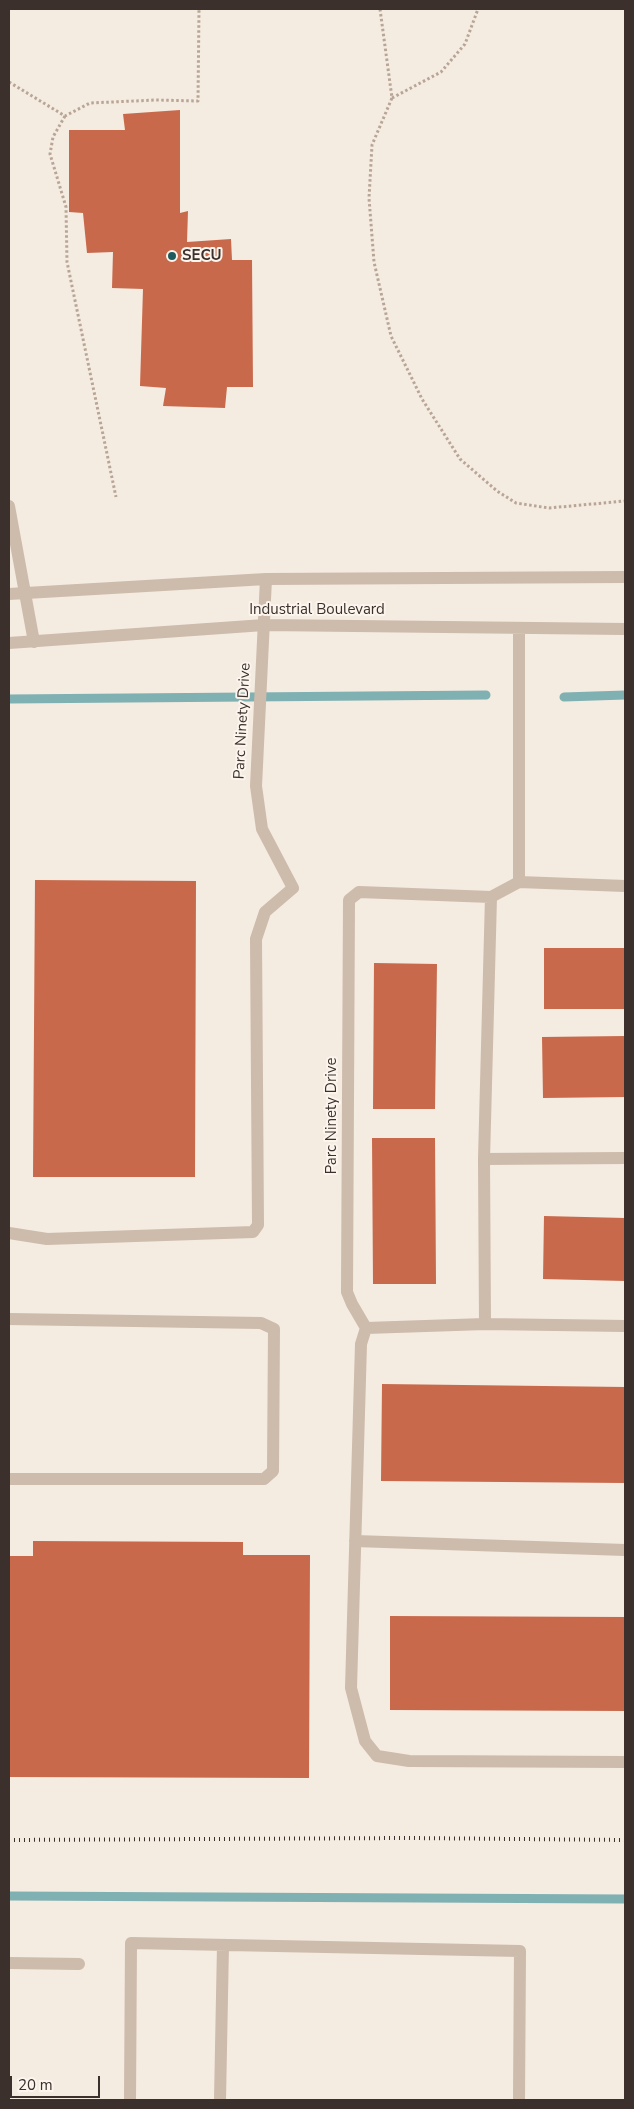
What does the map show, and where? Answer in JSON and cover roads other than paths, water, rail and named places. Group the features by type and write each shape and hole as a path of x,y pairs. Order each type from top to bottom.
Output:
{"street":[{"path":"9,506 34,642"},
{"name":"Industrial Boulevard","path":"9,594 266,579 625,577"},
{"name":"Parc Ninety Drive","path":"9,1233 47,1239 253,1232 258,1225 256,939 265,912 293,888 262,829 256,786 266,579"},
{"name":"Industrial Boulevard","path":"9,642 34,642 264,624 625,629"},
{"path":"519,629 519,882"},
{"path":"485,1324 484,1159 492,897 519,882 625,886"},
{"name":"Parc Ninety Drive","path":"366,1328 347,1292 349,900 359,892 492,897"},
{"path":"484,1159 625,1158"},
{"path":"9,1319 261,1323 274,1329 273,1471 264,1480 9,1479"},
{"path":"625,1326 485,1324 366,1328 361,1344 351,1688 365,1741 377,1756 409,1761 625,1762"},
{"path":"355,1541 625,1550"},
{"path":"130,2100 131,1943 520,1951 519,2100"},
{"path":"220,2100 223,1944"},
{"path":"9,1963 79,1964"}],"waterway":[{"path":"9,699 486,695"},
{"path":"564,697 625,695"},
{"path":"9,1896 625,1899"}],"railway":[{"path":"9,1840 408,1838 625,1840"}],"place":[{"name":"SECU","path":"172,256"}]}
